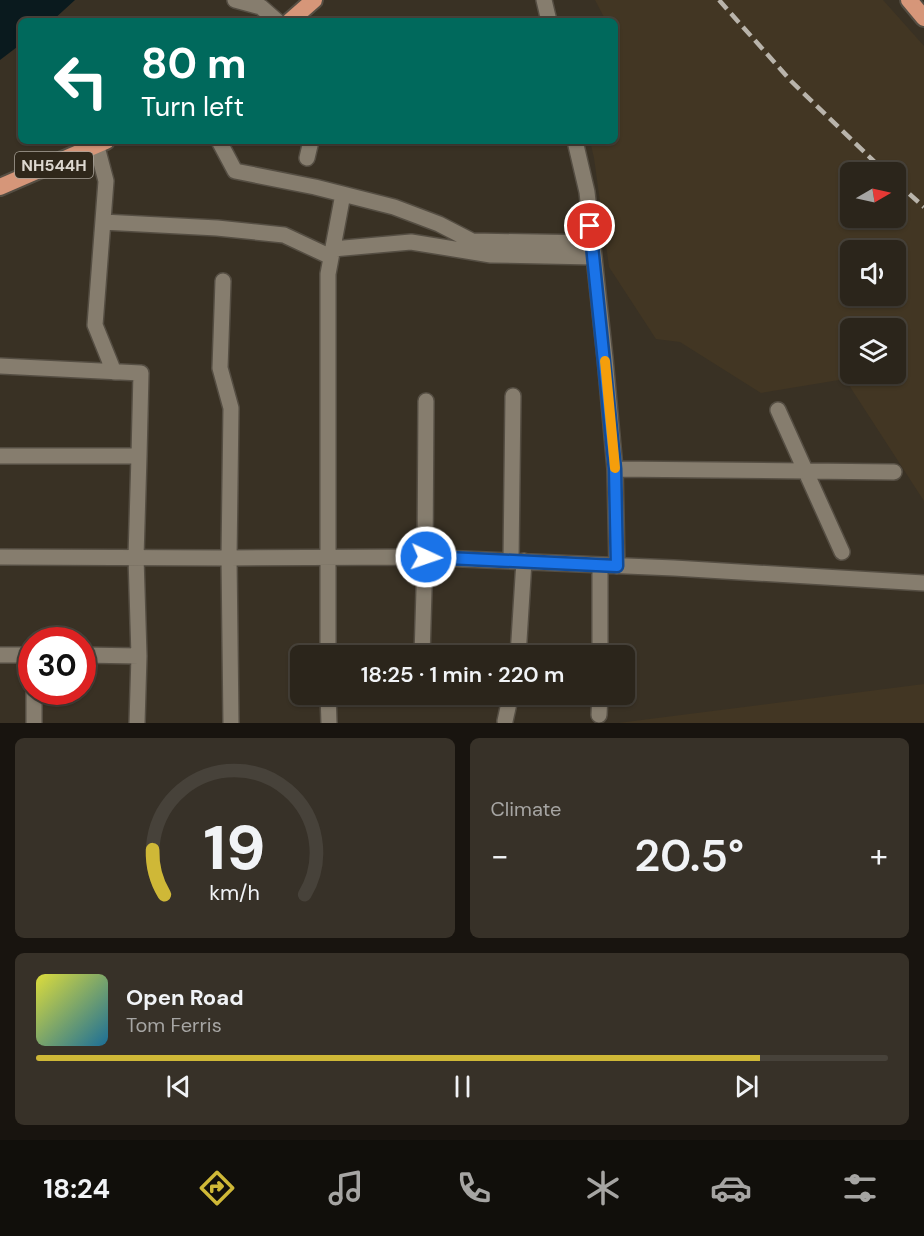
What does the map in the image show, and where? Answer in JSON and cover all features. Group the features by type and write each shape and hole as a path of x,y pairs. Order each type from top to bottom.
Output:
{"highway":[{"path":"293,18 314,0"},
{"path":"909,0 924,18"},
{"name":"NH544H","path":"0,187 102,144"}],"street":[{"path":"235,0 262,4 274,18"},
{"path":"544,0 548,18"},
{"path":"102,144 106,181 95,325 114,372"},
{"path":"221,144 235,171 394,207 439,224 472,241 593,250"},
{"path":"307,158 309,144"},
{"path":"576,144 587,192 615,469 617,566"},
{"path":"328,645 328,286 343,194"},
{"path":"103,222 217,228 284,235 332,253 411,242 491,255 593,250"},
{"path":"223,280 220,368 231,408 229,558 231,723"},
{"path":"0,366 141,373 136,557 139,656 137,723"},
{"path":"513,396 518,645"},
{"path":"422,645 426,557 426,401"},
{"path":"778,410 842,552"},
{"path":"0,456 139,456"},
{"path":"615,469 894,472"},
{"path":"0,557 426,557 924,583"},
{"path":"600,565 600,645"},
{"path":"0,655 18,655"},
{"path":"96,655 139,656"},
{"path":"34,705 34,723"},
{"path":"328,705 328,723"},
{"path":"505,721 509,705"},
{"path":"599,705 599,715"}],"shaded area":[{"path":"0,0 75,0 55,18 18,18 18,46 0,60"},
{"path":"595,0 883,0 924,46 924,501 848,384 906,384 906,318 840,318 840,380 761,393 680,342 656,339 609,267 591,144 618,144 618,18 604,18"},
{"path":"924,684 924,723 618,723"}],"railway":[{"path":"719,0 791,81 875,162"},
{"path":"906,191 924,207"}],"slow traffic":[{"path":"605,361 615,468"}],"route":[{"path":"426,557 617,566 615,469 590,226"}]}
